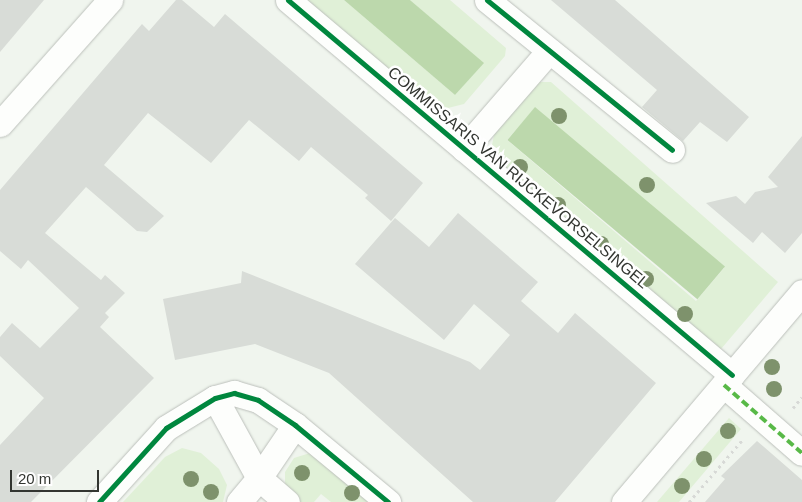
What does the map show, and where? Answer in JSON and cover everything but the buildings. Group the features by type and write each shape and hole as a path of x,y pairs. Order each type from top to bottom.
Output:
{"street":[{"path":"0,124 110,0"},
{"name":"COMMISSARIS VAN RIJCKEVORSELSINGEL","path":"288,0 464,149 728,380 762,418 802,453"},
{"path":"488,0 672,150"},
{"name":"COMMISSARIS VAN RIJCKEVORSELSINGEL","path":"464,149 549,51"},
{"path":"624,502 802,292"},
{"path":"99,502 166,428 215,398 234,393 258,400 295,425 388,502"},
{"path":"215,398 259,478 287,502"},
{"path":"239,502 259,478 295,425"}],"path":[{"path":"798,402 802,397"},
{"path":"689,502 762,418"}],"shaded area":[{"path":"305,0 344,0 455,95 483,63 410,0 450,0 506,48 505,56 464,104 448,108 447,118"},
{"path":"344,0 410,0 484,63 455,95"},
{"path":"538,82 551,82 778,282 721,349 494,161 498,156 492,145 495,130","holes":["535,108 724,268 696,301 507,140"]},
{"path":"535,107 725,266 697,299 507,140"},
{"path":"729,418 741,429 679,502 657,502"},
{"path":"182,448 201,453 219,469 227,485 223,502 123,502 165,457"},
{"path":"310,453 377,502 331,502 321,494 314,502 297,502 285,487 285,472 294,458"}],"marked path":[{"path":"724,385 802,453"}],"cycle path":[{"path":"288,0 732,375"},
{"path":"487,0 672,150"},
{"path":"99,502 166,428 215,398 234,393 258,400 295,425 388,502"}]}
